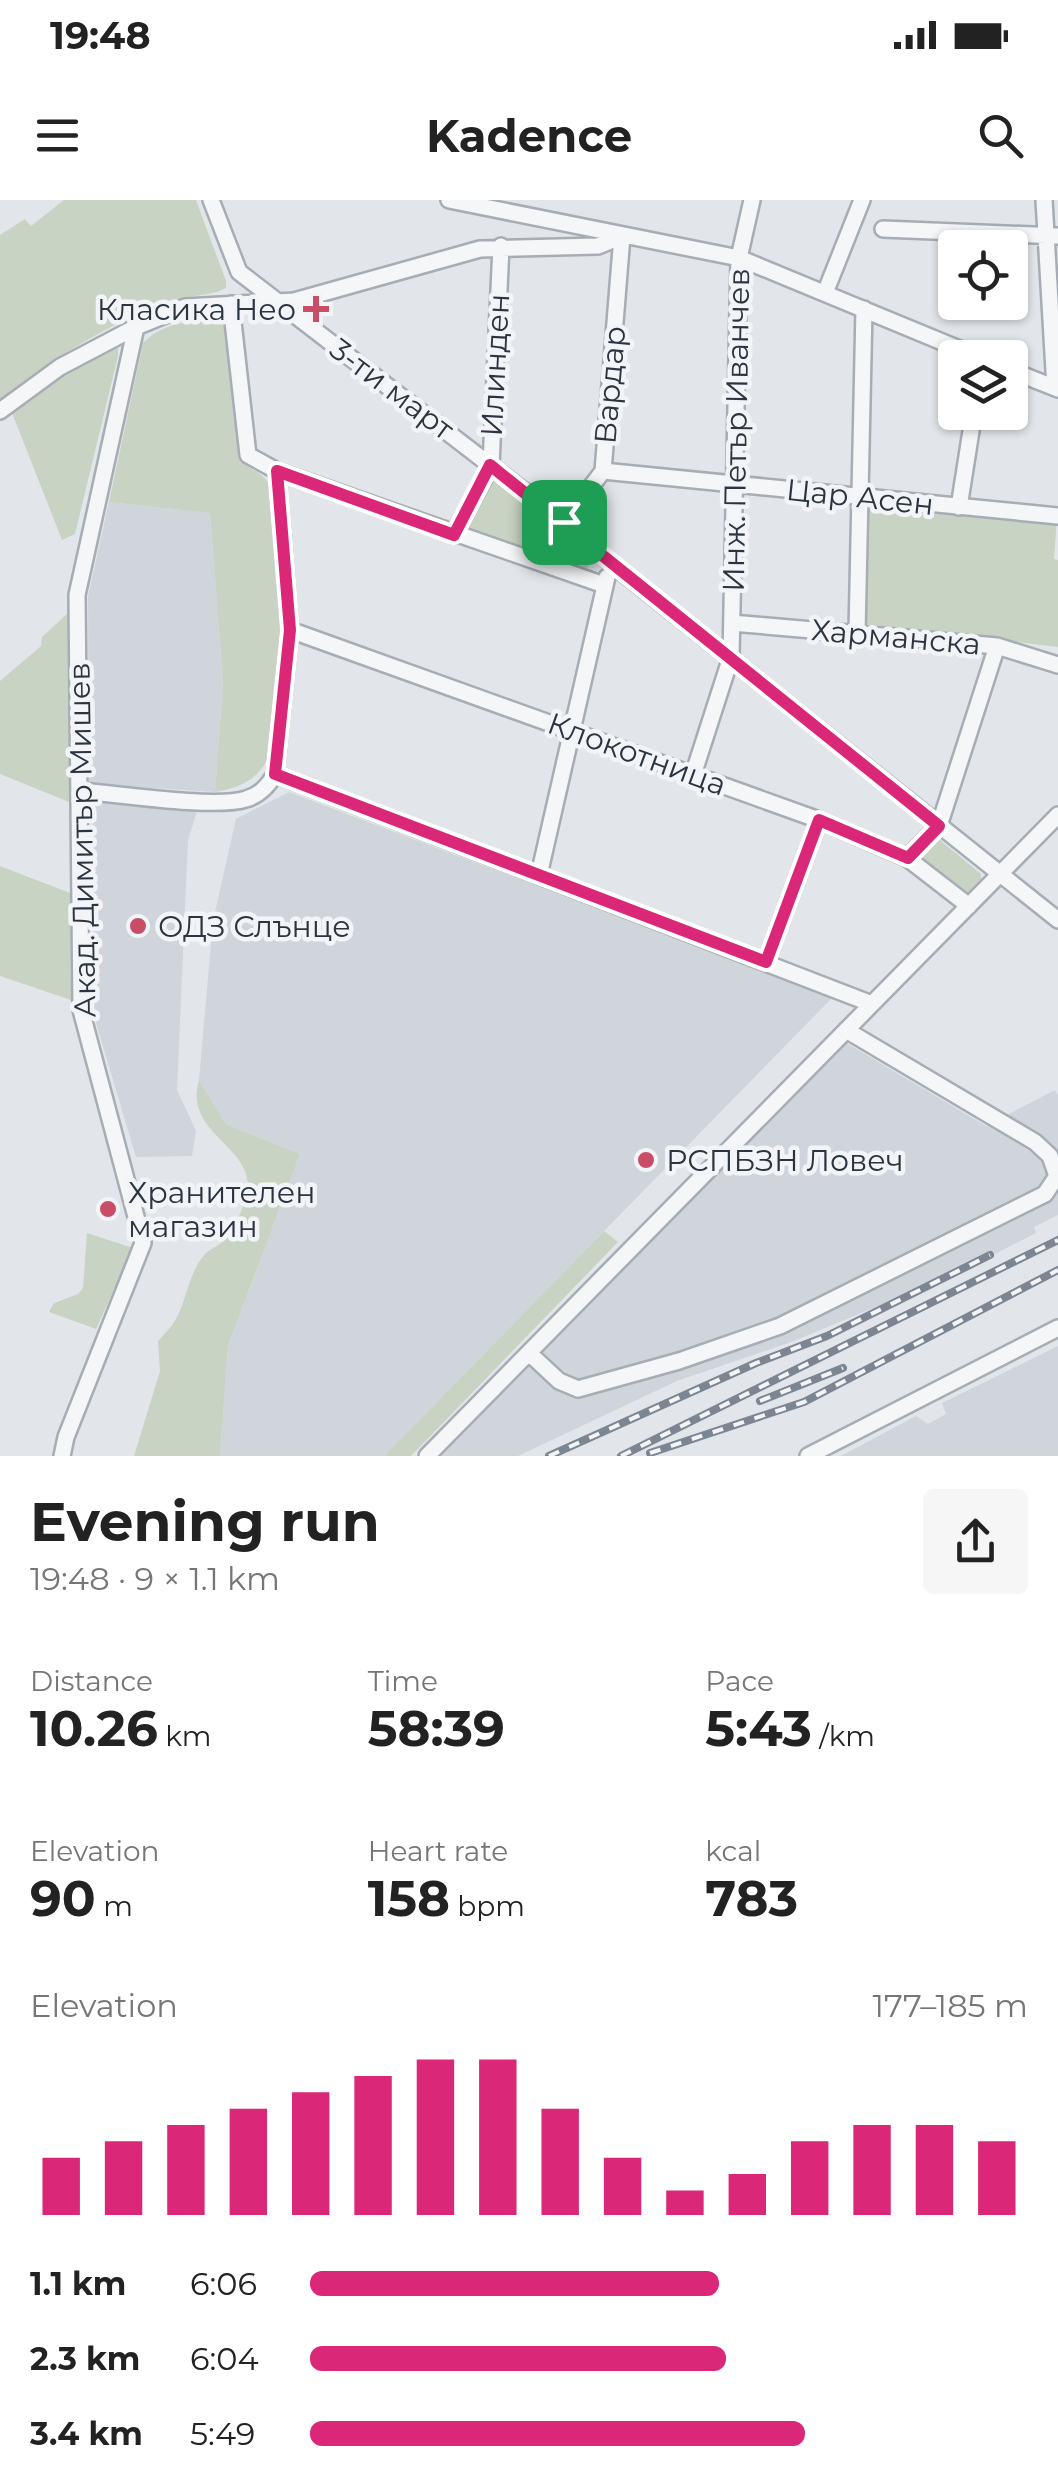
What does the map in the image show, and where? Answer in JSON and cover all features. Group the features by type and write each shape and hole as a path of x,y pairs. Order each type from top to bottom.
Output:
{"street":[{"path":"449,200 739,258 939,340"},
{"name":"Инж. Петър Иванчев","path":"693,775 731,658 739,258 752,200"},
{"path":"825,293 862,200"},
{"path":"1028,377 1057,389 1052,236 1044,200"},
{"name":"3-ти март","path":"210,202 250,304"},
{"path":"883,229 1052,236"},
{"path":"0,411 60,367 186,306 280,304 480,249 598,246 622,236"},
{"name":"Вардар","path":"564,522 603,471 622,236"},
{"name":"Илинден","path":"454,535 490,465 501,246"},
{"name":"3-ти март","path":"239,272 564,522 1058,920"},
{"path":"231,304 248,455 277,471 604,586"},
{"path":"858,634 864,308"},
{"name":"Акад. Димитър Мишев","path":"62,1456 142,1243 81,1010 77,596 136,327"},
{"path":"960,508 971,430"},
{"path":"81,790 222,802 247,799 267,788 275,774 290,630 277,471"},
{"name":"Цар Асен","path":"603,471 1058,516"},
{"path":"539,875 612,564"},
{"name":"Харманска","path":"732,623 997,646 1058,664"},
{"name":"Клокотница","path":"290,630 819,820 908,858 968,906"},
{"path":"908,858 939,826 997,646"},
{"path":"275,774 872,1004"},
{"path":"427,1456 1058,815"},
{"path":"766,962 819,820"},
{"path":"529,1353 560,1381 578,1389 679,1361 780,1326 1046,1194 1057,1176 1050,1156 1034,1142 846,1030"},
{"path":"808,1456 1058,1328"}],"shaded area":[{"path":"109,502 210,513 223,683 215,792 89,784 88,596"},
{"path":"289,792 832,998 384,1456 220,1456 228,1346 300,1154 226,1124 199,1080 213,921 236,819"},
{"name":"ОДЗ Слънце","path":"93,799 198,808 188,840 177,1090 196,1131 192,1156 136,1157 93,1013"},
{"path":"843,1041 986,1126 1055,1090 1058,1215 1034,1227 1036,1233 971,1266 968,1261 885,1303 794,1341 677,1381 518,1456 440,1456"},
{"path":"1058,1346 1058,1456 841,1456 916,1416 928,1424 946,1414 942,1403"}],"green space":[{"path":"64,200 196,200 226,288 166,302 122,321 58,357 0,400 0,235 25,219 31,226"},
{"path":"224,316 240,459 269,484 284,630 272,749 263,767 250,780 215,792 223,683 210,513 109,502 143,343 170,326"},
{"path":"110,348 118,348 118,356 75,534 62,540 12,413 61,375"},
{"path":"491,477 592,558 585,574 463,532"},
{"path":"869,502 1057,518 1054,559 1058,560 1058,647 865,624"},
{"path":"69,612 69,802 0,774 0,681 41,646 42,637"},
{"path":"935,836 981,874 981,880 969,892 961,891 917,856"},
{"path":"0,866 70,893 71,1000 0,976"},
{"path":"199,1080 226,1124 300,1154 228,1346 220,1456 134,1456 160,1371 158,1341 175,1320 200,1261 232,1230 247,1191 245,1171 238,1159 200,1113"},
{"path":"604,1231 618,1242 411,1456 384,1456"},
{"path":"87,1233 133,1248 96,1329 49,1312 54,1303 78,1294 83,1288"}],"railway":[{"path":"621,1456 1058,1240"},
{"path":"549,1456 756,1363 827,1336 990,1255"},
{"path":"650,1453 804,1402 1058,1270"},
{"path":"760,1401 843,1368"}],"place":[{"name":"Класика Нео","path":"316,309"},
{"name":"ОДЗ Слънце","path":"138,926"},
{"name":"РСПБЗН Ловеч","path":"646,1160"},
{"name":"Хранителен магазин","path":"108,1209"}],"route":[{"path":"490,465 564,522 939,826 908,858 819,820 766,962 275,774 290,630 277,471 454,535 490,465"}]}
